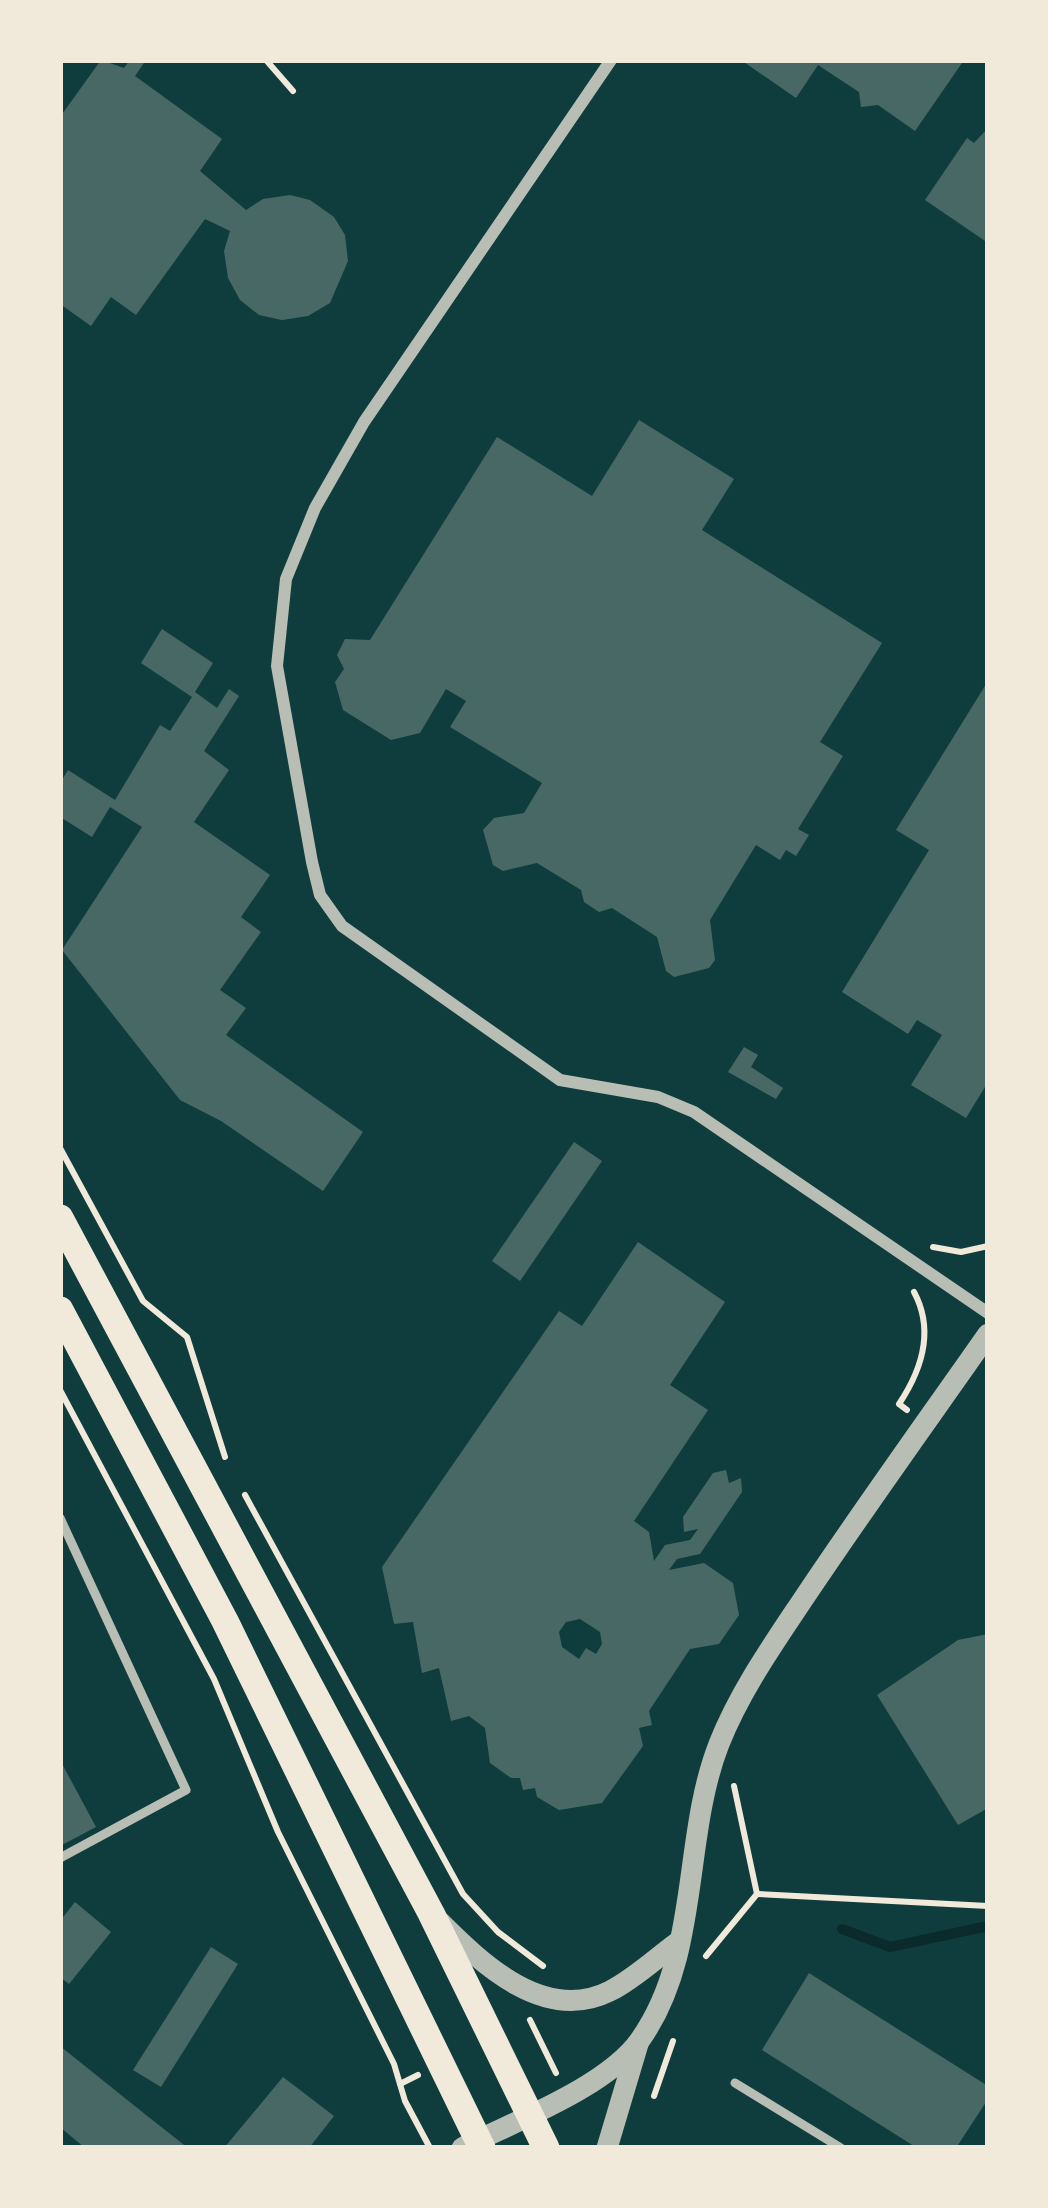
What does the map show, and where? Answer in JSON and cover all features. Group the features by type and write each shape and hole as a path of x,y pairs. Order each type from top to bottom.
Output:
{"main road":[{"path":"60,1218 431,1912 546,2148"},
{"path":"60,1310 225,1621 474,2145"}],"street":[{"path":"611,60 364,422 293,554 280,605 277,666 320,895 342,926 560,1080 658,1097 694,1112 988,1313"},
{"path":"607,2148 638,2043 658,2006 678,1942 696,1820 721,1739 765,1658 988,1334"},
{"path":"431,1912 482,1964 541,1997 580,2000 608,1992 678,1942"},
{"path":"474,2145 602,2074 638,2043"}],"lane":[{"path":"60,1518 186,1790 60,1858"},
{"path":"735,2083 827,2145 841,2148"}],"path":[{"path":"266,60 293,91"},
{"path":"60,1148 143,1300 187,1336 223,1454 463,1894 498,1932 546,1968 541,1997"},
{"path":"926,1423 898,1404 916,1378 926,1344 918,1298 908,1284 933,1246 961,1252 988,1246"},
{"path":"60,1390 214,1679 278,1832 394,2064 405,2101 430,2148"},
{"path":"731,1775 757,1894 988,1906"}],"building":[{"path":"101,60 124,68 130,60 146,60 135,76 222,139 200,171 246,210 263,199 290,195 310,200 334,217 345,235 348,261 330,303 308,316 282,320 259,315 240,300 228,278 224,251 230,231 205,219 136,315 111,297 91,326 60,304 60,117"},
{"path":"741,60 964,60 915,131 878,105 861,107 859,92 818,65 796,98"},
{"path":"988,128 988,243 925,200 967,138 974,143"},
{"path":"639,420 734,479 702,530 882,643 820,742 843,756 798,829 809,835 796,856 786,850 780,860 756,845 710,920 715,960 709,968 674,977 666,971 657,937 612,908 599,912 584,902 581,890 537,863 503,871 493,865 483,830 494,818 524,813 542,783 450,727 466,701 446,689 420,733 391,740 343,710 335,682 344,669 337,655 345,639 370,640 497,437 592,496"},
{"path":"162,629 213,663 195,692 217,708 229,689 239,696 204,751 229,770 194,822 270,875 241,917 261,932 220,990 246,1008 226,1035 363,1132 323,1191 221,1121 180,1100 62,950 142,827 110,807 92,837 60,817 60,783 68,770 115,800 160,725 170,731 192,697 141,663"},
{"path":"988,681 988,1082 966,1118 911,1085 942,1035 917,1020 908,1034 842,992 929,850 896,830"},
{"path":"744,1047 758,1055 751,1067 783,1088 776,1099 728,1072"},
{"path":"574,1142 602,1161 520,1281 492,1261"},
{"path":"638,1242 725,1302 670,1385 708,1410 634,1521 649,1532 654,1561 665,1545 690,1540 698,1529 684,1532 683,1517 713,1473 726,1470 729,1483 741,1478 742,1492 700,1554 677,1559 669,1570 704,1563 733,1583 739,1615 719,1644 690,1649 649,1711 652,1725 639,1728 643,1746 602,1803 559,1810 537,1797 535,1788 523,1790 520,1778 511,1778 490,1763 485,1728 469,1716 451,1721 439,1668 422,1673 413,1622 394,1624 382,1567 559,1311 582,1326","holes":["580,1619 600,1632 602,1644 596,1654 586,1648 579,1659 562,1647 559,1632 566,1622"]},
{"path":"988,1634 988,1808 958,1825 877,1695 958,1640"},
{"path":"60,1760 96,1827 60,1846"},
{"path":"75,1902 111,1932 69,1984 60,1977 60,1921"},
{"path":"211,1947 238,1964 161,2087 133,2070"},
{"path":"809,1973 988,2086 988,2099 956,2148 917,2148 762,2050"},
{"path":"60,2046 188,2148 85,2148 60,2127"},
{"path":"283,2077 334,2116 309,2148 224,2148"}],"waterway":[{"path":"842,1929 890,1947 988,1926"}]}
